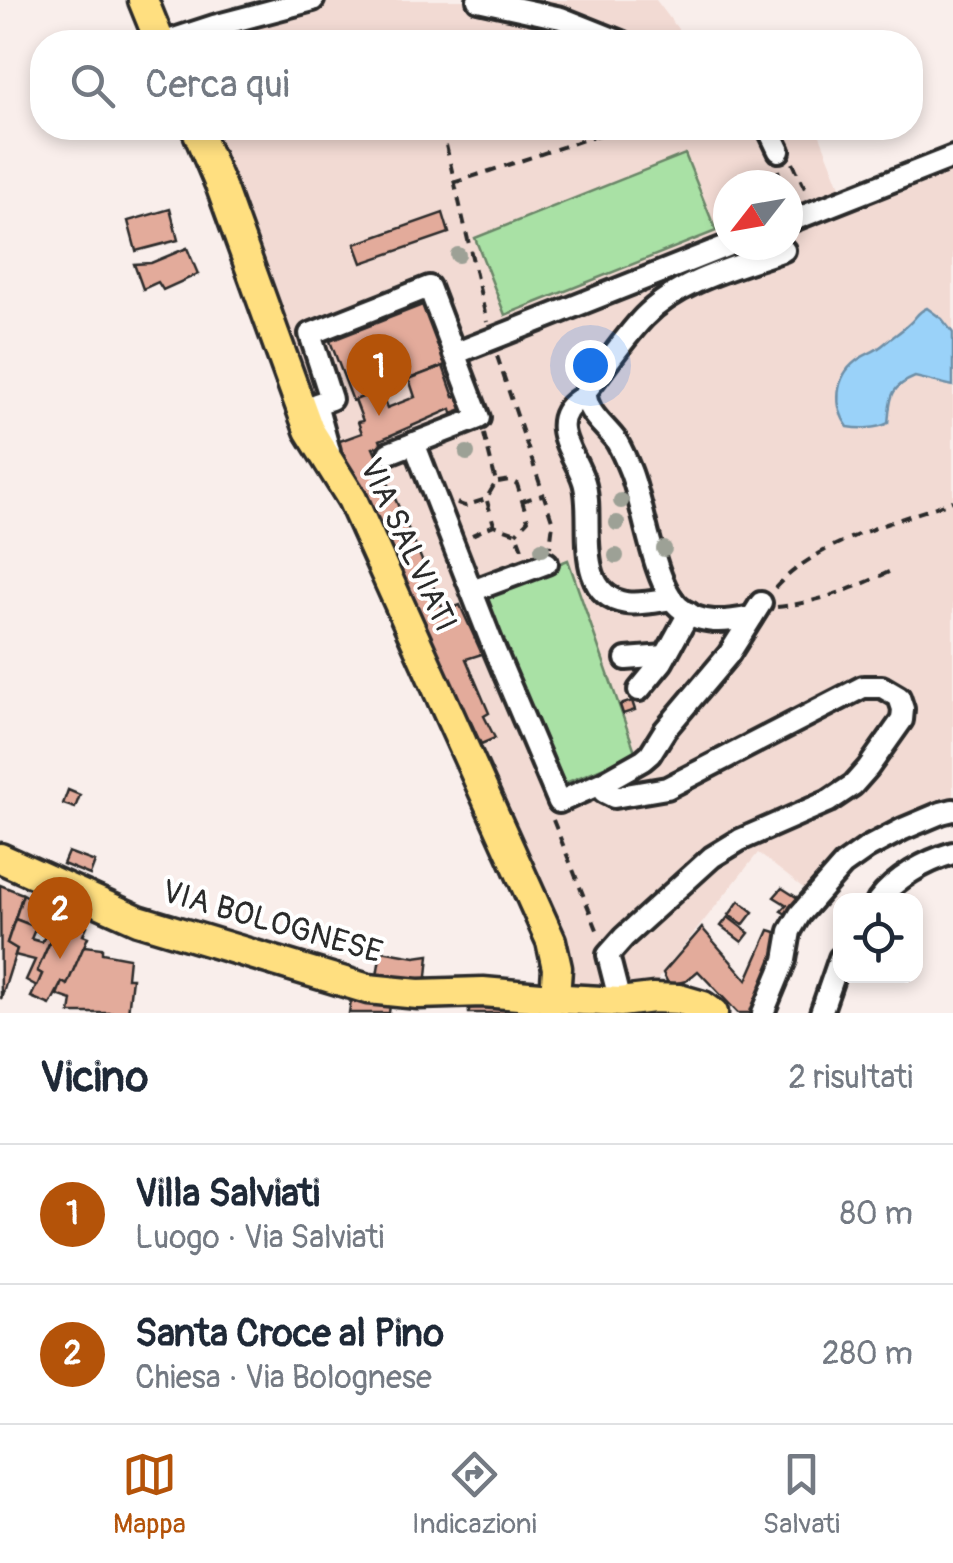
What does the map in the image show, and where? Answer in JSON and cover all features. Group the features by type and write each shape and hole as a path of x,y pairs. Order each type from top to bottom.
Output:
{"main road":[{"path":"143,0 157,30"},
{"name":"VIA SALVIATI","path":"201,140 301,412 352,499 556,955 557,968 541,997"},
{"name":"VIA BOLOGNESE","path":"0,858 138,920 368,989 396,1003 484,992 620,1002 679,998 713,1013"}],"street":[{"path":"201,30 312,0"},
{"path":"478,0 560,18 590,30"},
{"path":"774,140 780,151"},
{"path":"803,216 953,157"},
{"path":"454,354 713,251"},
{"path":"729,654 724,633 714,622 689,613 672,599 662,579 632,474 620,448 585,400 586,391 645,316 701,280 756,260"},
{"path":"332,464 316,404 339,395 310,334 429,288 480,418 388,453"},
{"path":"585,400 570,406 563,436 583,478 593,574 607,595 618,601 629,604 672,599"},
{"path":"414,443 559,802 604,782 650,754 665,730 729,654 757,610"},
{"path":"472,591 539,566"},
{"path":"714,622 757,610"},
{"path":"639,690 665,656 689,613"},
{"path":"626,658 665,656"},
{"path":"604,782 604,792 614,797 667,788 863,687 882,687 899,697 904,709 902,720 852,786 829,802 740,840 712,857 624,937 608,955 620,1002"},
{"path":"764,1013 784,960 790,931 843,865 904,829 953,810"},
{"path":"884,893 923,865 953,853"},
{"path":"821,1013 833,978"}],"path":[{"path":"444,140 491,340 553,523 539,566"},
{"path":"453,183 584,140"},
{"path":"780,151 790,156 814,211"},
{"path":"434,494 465,506 486,499 496,482 480,418"},
{"path":"496,482 510,480 517,484 528,520 516,533"},
{"path":"522,501 543,494"},
{"path":"486,499 494,525"},
{"path":"757,610 784,578 826,548 953,501"},
{"path":"458,556 473,532 494,525 516,533 539,566"},
{"path":"757,610 800,605 844,593 892,570"},
{"path":"547,806 608,955"}],"shaded area":[{"path":"274,0 656,0 679,30 213,30 210,16"},
{"path":"218,140 822,140 843,194 953,151 953,804 865,840 831,863 806,890 758,853 659,977 654,992 569,992 466,722 338,442 298,386 255,236"}],"green space":[{"path":"685,154 713,224 713,232 505,315 475,238"},
{"path":"568,560 636,754 558,786 481,595"}],"water":[{"path":"927,308 953,333 953,386 915,377 895,390 888,423 848,427 838,402 844,375 856,361 881,347"}],"building":[{"path":"170,209 178,240 136,251 128,221"},
{"path":"443,213 449,233 362,263 355,244"},
{"path":"187,248 198,274 163,290 158,282 143,289 134,264 151,263"},
{"path":"425,304 448,364 353,401 330,341"},
{"path":"443,366 454,397 458,396 463,409 452,413 451,409 380,440 382,445 373,448 444,611 460,605 482,654 466,659 495,738 481,744 470,720 466,722 337,442 362,433 358,422 363,421 355,400 380,390 387,408 415,397 409,379"},
{"path":"632,701 635,710 623,714 620,705"},
{"path":"68,790 80,795 75,808 63,804"},
{"path":"68,852 95,862 90,875 63,864"},
{"path":"0,885 23,894 7,943 17,949 1,999"},
{"path":"782,888 804,902 791,917 781,911 787,905 774,897"},
{"path":"23,894 68,918 65,926 58,924 53,934 15,919"},
{"path":"739,901 753,912 743,925 729,915"},
{"path":"728,917 749,933 742,942 721,926"},
{"path":"68,918 87,926 83,935 88,937 67,985 62,982 50,1005 31,997 42,974 37,971 58,924 65,926"},
{"path":"15,919 36,927 31,939 42,942 47,932 53,934 37,971 42,974 37,986 26,980 35,960 15,955 17,949 7,943"},
{"path":"702,928 747,980 769,930 782,934 780,956 758,1013 738,1013 698,971 686,981 669,985 663,973"},
{"path":"84,946 129,958 127,978 132,978 128,1013 70,1013 72,1000 57,995 62,982 67,985"},
{"path":"381,951 415,957 429,955 426,987 376,982"},
{"path":"351,1000 390,1005 389,1013 349,1013"},
{"path":"468,1002 511,1006 511,1013 469,1013"}],"place":[{"name":"Villa Salviati","path":"379,416"},
{"name":"Santa Croce al Pino","path":"60,959"}]}
